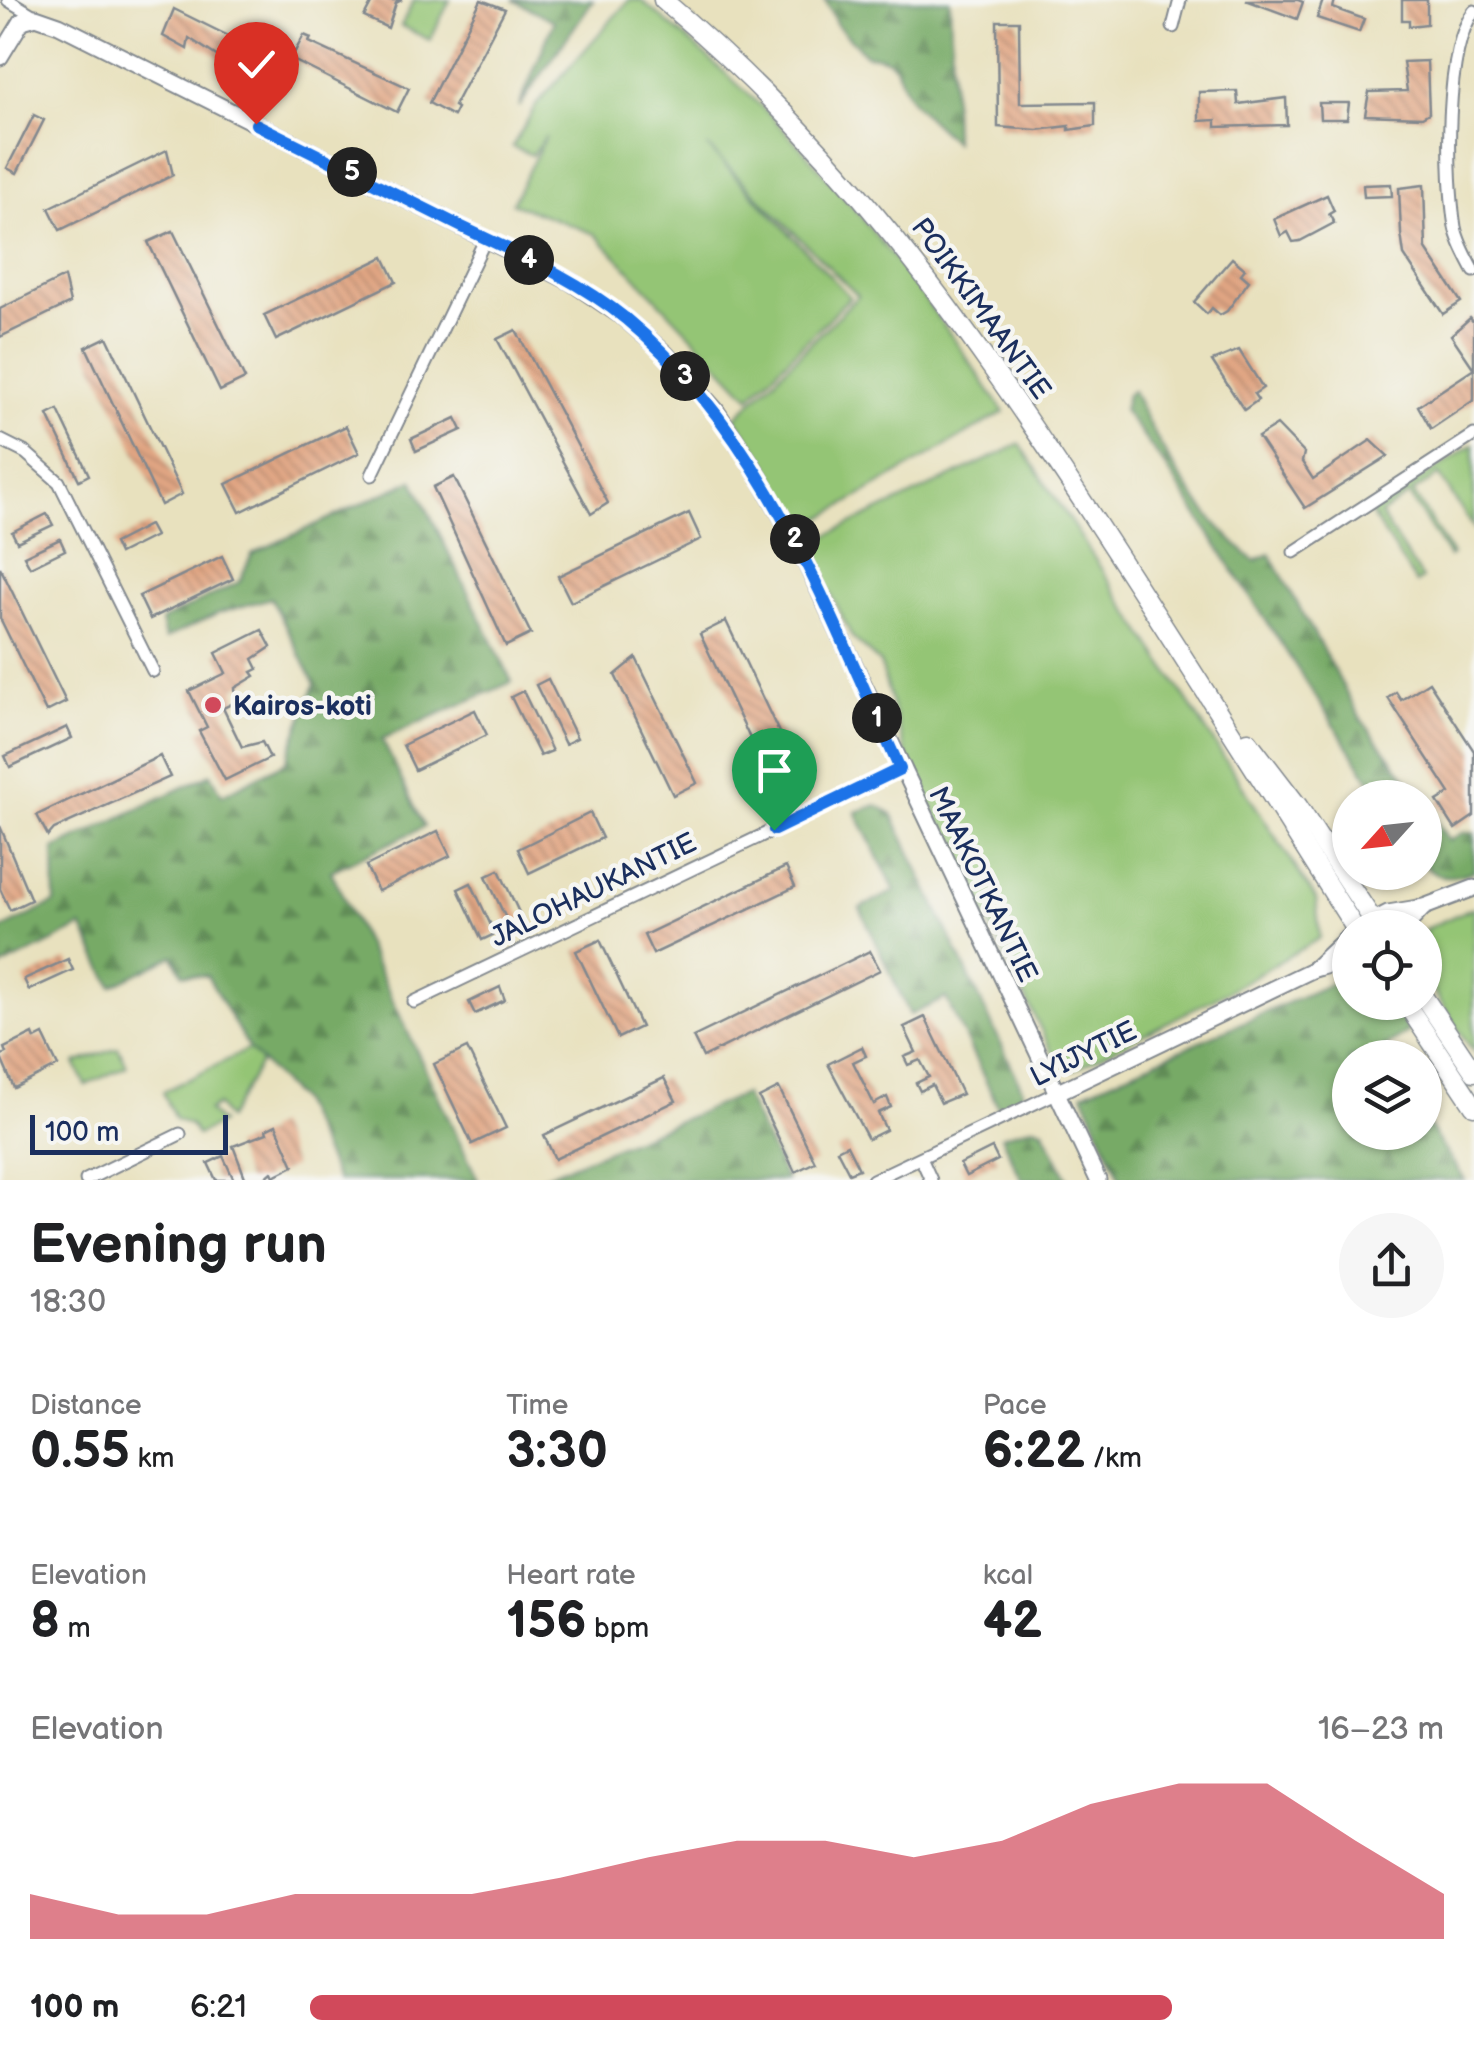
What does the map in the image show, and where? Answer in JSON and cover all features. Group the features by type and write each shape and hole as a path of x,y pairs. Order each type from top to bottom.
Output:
{"main road":[{"name":"POIKKIMAANTIE","path":"663,0 730,56 896,234 1011,393 1206,690 1298,806 1358,910"},
{"path":"1417,1020 1474,1106"},
{"path":"1439,1020 1474,1072"}],"street":[{"path":"8,0 36,16"},
{"path":"1173,27 1180,0"},
{"path":"1474,11 1459,33 1452,65 1456,230 1474,270"},
{"path":"0,58 15,28 36,16"},
{"name":"MAAKOTKANTIE","path":"36,16 572,282 622,316 666,354 715,410 796,542 900,769 1098,1180"},
{"path":"372,475 486,238"},
{"path":"1294,552 1474,435"},
{"path":"0,440 26,453 59,482 154,671"},
{"name":"JALOHAUKANTIE","path":"414,1002 900,769"},
{"path":"1402,910 1424,907 1474,888"},
{"path":"1421,910 1424,907"},
{"name":"LYIJYTIE","path":"1314,969 1332,952"},
{"name":"LYIJYTIE","path":"872,1180 1314,969 1332,964"},
{"path":"86,1180 180,1134"},
{"path":"921,1158 931,1180"}],"green space":[{"path":"414,0 450,0 430,40 401,26"},
{"path":"513,0 593,0 519,107 554,21"},
{"path":"629,0 641,0 683,36 804,151 909,278 1004,412 800,531 766,462 735,418 858,296 707,146 850,297 750,397 595,234 512,203 546,136 532,155 512,147 537,104"},
{"path":"825,0 950,0 954,142 913,102 894,65 866,55 837,25"},
{"path":"1133,391 1170,461 1217,525 1255,561 1270,554 1361,719 1408,780 1370,780 1168,470 1123,410 1127,394"},
{"path":"1020,444 1316,899 1320,938 1221,995 1073,1070 1052,1052 906,754 880,663 852,637 807,545"},
{"path":"1474,444 1474,528 1439,475 1413,492 1452,555 1449,557 1409,495 1380,514 1422,579 1416,583 1370,512"},
{"path":"413,480 512,682 382,739 424,827 331,871 478,1180 337,1180 299,1101 249,1049 207,976 183,974 173,956 112,986 82,927 0,968 0,930 55,903 54,849 211,774 222,795 286,762 315,684 271,598 219,613 165,639 161,621 239,582 252,554"},
{"path":"877,805 892,814 1022,1088 1022,1098 999,1109 946,998 910,1015 860,908 895,891 856,812"},
{"path":"1442,830 1449,841 1464,832 1474,833 1474,871 1442,876"},
{"path":"1474,907 1474,1053 1442,1004 1442,921"},
{"path":"1332,983 1332,1020 1402,1020 1408,1031 1395,1040 1332,1040 1332,1150 1442,1150 1442,1146 1465,1180 1121,1180 1083,1093"},
{"path":"118,1048 127,1066 86,1085 75,1063"},
{"path":"249,1049 261,1062 227,1119 217,1105 208,1111 221,1123 197,1135 190,1125 175,1119 163,1092"},
{"path":"744,1094 786,1180 535,1180"},
{"path":"1034,1126 1043,1129 1068,1180 1022,1180 1001,1136"}],"building":[{"path":"373,0 402,0 396,3 388,28 364,17"},
{"path":"481,0 505,9 454,106 457,108 453,116 429,103"},
{"path":"1246,0 1298,0 1303,2 1297,19"},
{"path":"1323,0 1335,0 1333,8 1364,19 1359,32 1317,18"},
{"path":"1402,0 1427,0 1427,24 1409,26 1409,20 1402,20"},
{"path":"174,9 279,61 266,88 241,75 246,66 235,61 232,66 189,38 187,49 163,36"},
{"path":"997,21 1019,21 1020,103 1095,102 1095,126 1069,130 1069,126 1037,130 998,127"},
{"path":"304,35 311,38 309,42 409,88 397,112 291,59"},
{"path":"1427,61 1429,113 1422,117 1365,115 1369,92 1407,91 1403,62"},
{"path":"1237,91 1238,104 1286,98 1287,125 1216,127 1216,120 1199,121 1199,92"},
{"path":"1319,103 1349,103 1347,119 1320,119"},
{"path":"34,115 44,120 17,173 7,168"},
{"path":"167,150 173,175 60,230 49,208"},
{"path":"1391,184 1392,196 1364,197 1363,185"},
{"path":"1424,185 1426,249 1461,302 1443,314 1404,255 1399,188"},
{"path":"1327,195 1334,223 1300,241 1293,242 1288,232 1281,236 1274,219"},
{"path":"173,231 245,379 220,391 148,242"},
{"path":"384,257 396,282 276,340 264,315"},
{"path":"1232,258 1245,269 1241,274 1249,281 1227,311 1220,315 1212,308 1207,314 1194,302"},
{"path":"64,277 70,303 0,337 0,309"},
{"path":"1470,318 1474,323 1474,369 1451,335"},
{"path":"516,330 608,503 591,514 497,339"},
{"path":"107,337 182,494 161,505 86,347"},
{"path":"1239,350 1263,388 1254,394 1258,400 1244,410 1212,361"},
{"path":"1474,369 1474,400 1431,429 1418,406"},
{"path":"58,410 89,475 79,480 48,415"},
{"path":"456,418 462,430 416,451 411,439"},
{"path":"1277,425 1304,453 1302,462 1313,479 1371,440 1388,456 1305,508 1258,437"},
{"path":"346,426 359,453 240,512 226,484"},
{"path":"454,477 531,634 506,646 433,487"},
{"path":"689,513 701,539 571,602 558,576"},
{"path":"47,514 53,525 17,542 12,532"},
{"path":"149,525 155,536 119,554 114,543"},
{"path":"60,539 65,550 30,567 24,556"},
{"path":"222,556 233,579 150,619 139,596"},
{"path":"0,567 66,702 46,712 0,618"},
{"path":"726,621 784,743 758,755 700,634"},
{"name":"Kairos-koti","path":"262,630 271,647 253,659 258,669 252,672 255,676 235,688 236,702 223,708 242,747 262,742 270,758 225,780 199,731 207,727 189,691 226,673 216,653"},
{"path":"636,658 697,783 673,795 615,675"},
{"path":"548,679 577,738 565,744 536,685"},
{"path":"1429,682 1474,751 1474,816 1455,829 1442,809 1442,798 1450,793 1388,698 1396,692 1401,700"},
{"path":"523,691 552,751 540,756 511,697"},
{"path":"475,710 487,735 415,770 403,745"},
{"path":"67,727 72,738 10,767 5,756"},
{"path":"160,756 170,777 54,829 48,836 37,815"},
{"path":"590,813 602,838 529,873 518,849"},
{"path":"0,826 31,900 10,910 0,889"},
{"path":"438,831 450,856 378,891 366,866"},
{"path":"786,867 795,887 653,954 644,935"},
{"path":"499,870 523,921 510,927 486,876"},
{"path":"471,883 495,934 482,940 458,889"},
{"path":"600,940 641,1027 618,1038 576,951"},
{"path":"870,951 880,970 703,1057 693,1037"},
{"path":"68,959 73,970 29,990 24,979"},
{"path":"500,987 505,1000 475,1014 469,1002"},
{"path":"925,1017 962,1094 941,1103 932,1085 920,1091 916,1083 929,1077 920,1060 908,1065 904,1057 916,1052 904,1027"},
{"path":"33,1034 35,1039 43,1035 58,1066 14,1088 0,1056 6,1053 4,1048"},
{"path":"862,1047 866,1056 853,1062 874,1104 887,1097 891,1107 878,1113 886,1130 868,1139 828,1064"},
{"path":"467,1048 506,1128 472,1144 434,1064"},
{"path":"664,1078 676,1101 555,1159 544,1135"},
{"path":"779,1088 815,1162 795,1172 759,1098"},
{"path":"276,1125 294,1166 274,1176 272,1172 263,1180 246,1180 233,1146 267,1133"},
{"path":"847,1145 859,1169 849,1173 837,1150"},
{"path":"992,1148 998,1160 966,1176 960,1164"},
{"path":"223,1156 234,1180 216,1180 208,1163"}],"place":[{"name":"Kairos-koti","path":"213,705"}],"route":[{"path":"256,124 572,282 622,316 666,354 715,410 796,542 900,769 774,830"}]}
